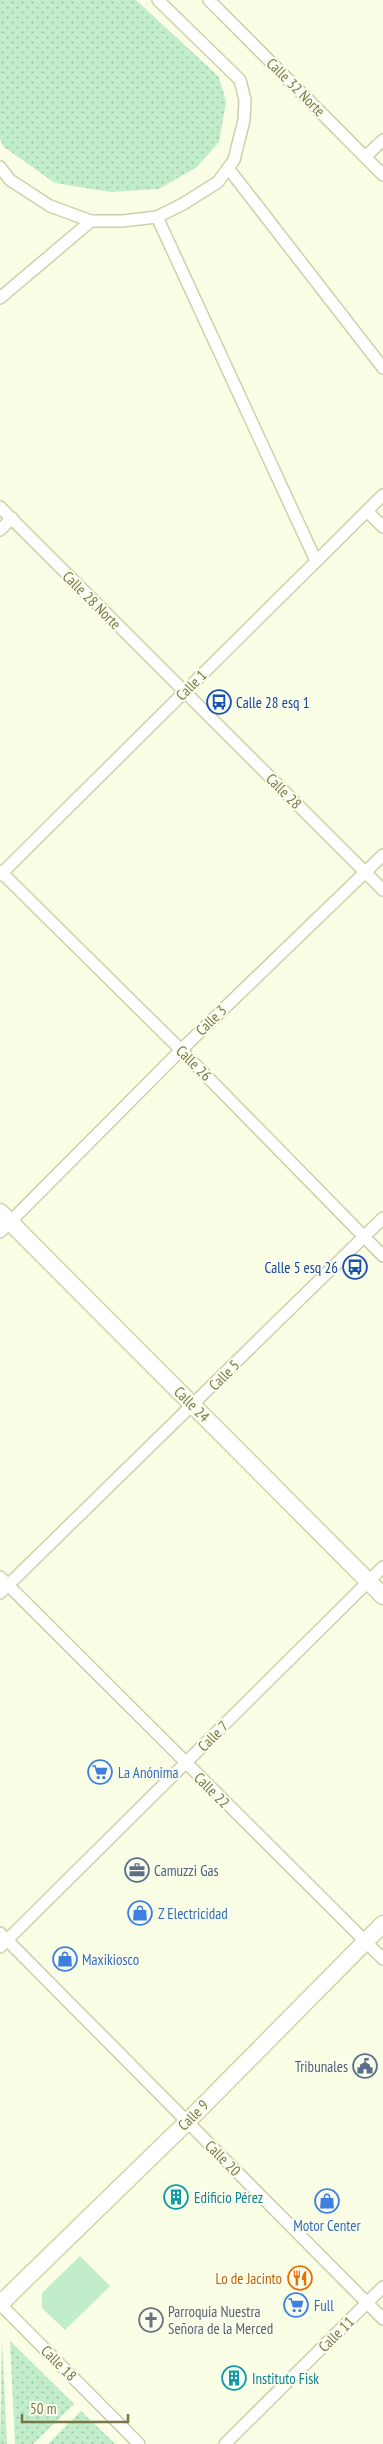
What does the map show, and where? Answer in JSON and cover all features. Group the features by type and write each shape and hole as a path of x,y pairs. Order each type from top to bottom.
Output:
{"main road":[{"name":"Calle 24","path":"3,1222 193,1406 383,1596"},
{"name":"Calle 9","path":"0,2304 187,2122 383,1924"}],"street":[{"path":"0,167 10,180 50,206 91,222 122,222 157,217 183,204 218,182 234,160 244,120 245,100 240,80 158,0"},
{"name":"Calle 32 Norte","path":"209,0 383,175"},
{"path":"366,157 383,140"},
{"path":"228,168 383,368"},
{"path":"157,217 316,561"},
{"path":"0,298 91,222"},
{"name":"Calle 1","path":"1,873 383,495"},
{"name":"Calle 28 Norte","path":"0,506 184,693"},
{"path":"367,511 383,527"},
{"path":"0,530 12,518"},
{"name":"Calle 28","path":"184,693 383,890"},
{"name":"Calle 3","path":"3,1222 383,855"},
{"name":"Calle 26","path":"1,873 181,1050 383,1256"},
{"name":"Calle 5","path":"3,1585 193,1406 383,1218"},
{"name":"Calle 7","path":"2,1940 185,1763 383,1567"},
{"name":"Calle 22","path":"3,1585 383,1959"},
{"name":"Calle 20","path":"2,1940 383,2319"},
{"name":"Calle 11","path":"225,2444 383,2287"},
{"name":"Calle 18","path":"0,2304 139,2444"}],"green space":[{"path":"0,0 136,0 219,77 226,102 219,142 197,167 159,189 111,192 55,183 4,147 0,139"},
{"path":"80,2256 110,2286 65,2330 42,2308 42,2293"},
{"path":"2,2340 7,2444 0,2444"},
{"path":"10,2341 74,2404 33,2444 15,2444"},
{"path":"81,2411 115,2444 48,2444"}],"place":[{"name":"Calle 28 esq 1","path":"219,702"},
{"name":"Calle 5 esq 26","path":"355,1267"},
{"name":"La Anónima","path":"100,1772"},
{"name":"Camuzzi Gas","path":"137,1870"},
{"name":"Z Electricidad","path":"140,1913"},
{"name":"Maxikiosco","path":"65,1959"},
{"name":"Tribunales","path":"365,2066"},
{"name":"Edificio Pérez","path":"176,2197"},
{"name":"Motor Center","path":"327,2201"},
{"name":"Lo de Jacinto","path":"300,2278"},
{"name":"Full","path":"296,2305"},
{"name":"Parroquia Nuestra Señora de la Merced","path":"151,2320"},
{"name":"Instituto Fisk","path":"234,2378"}]}
